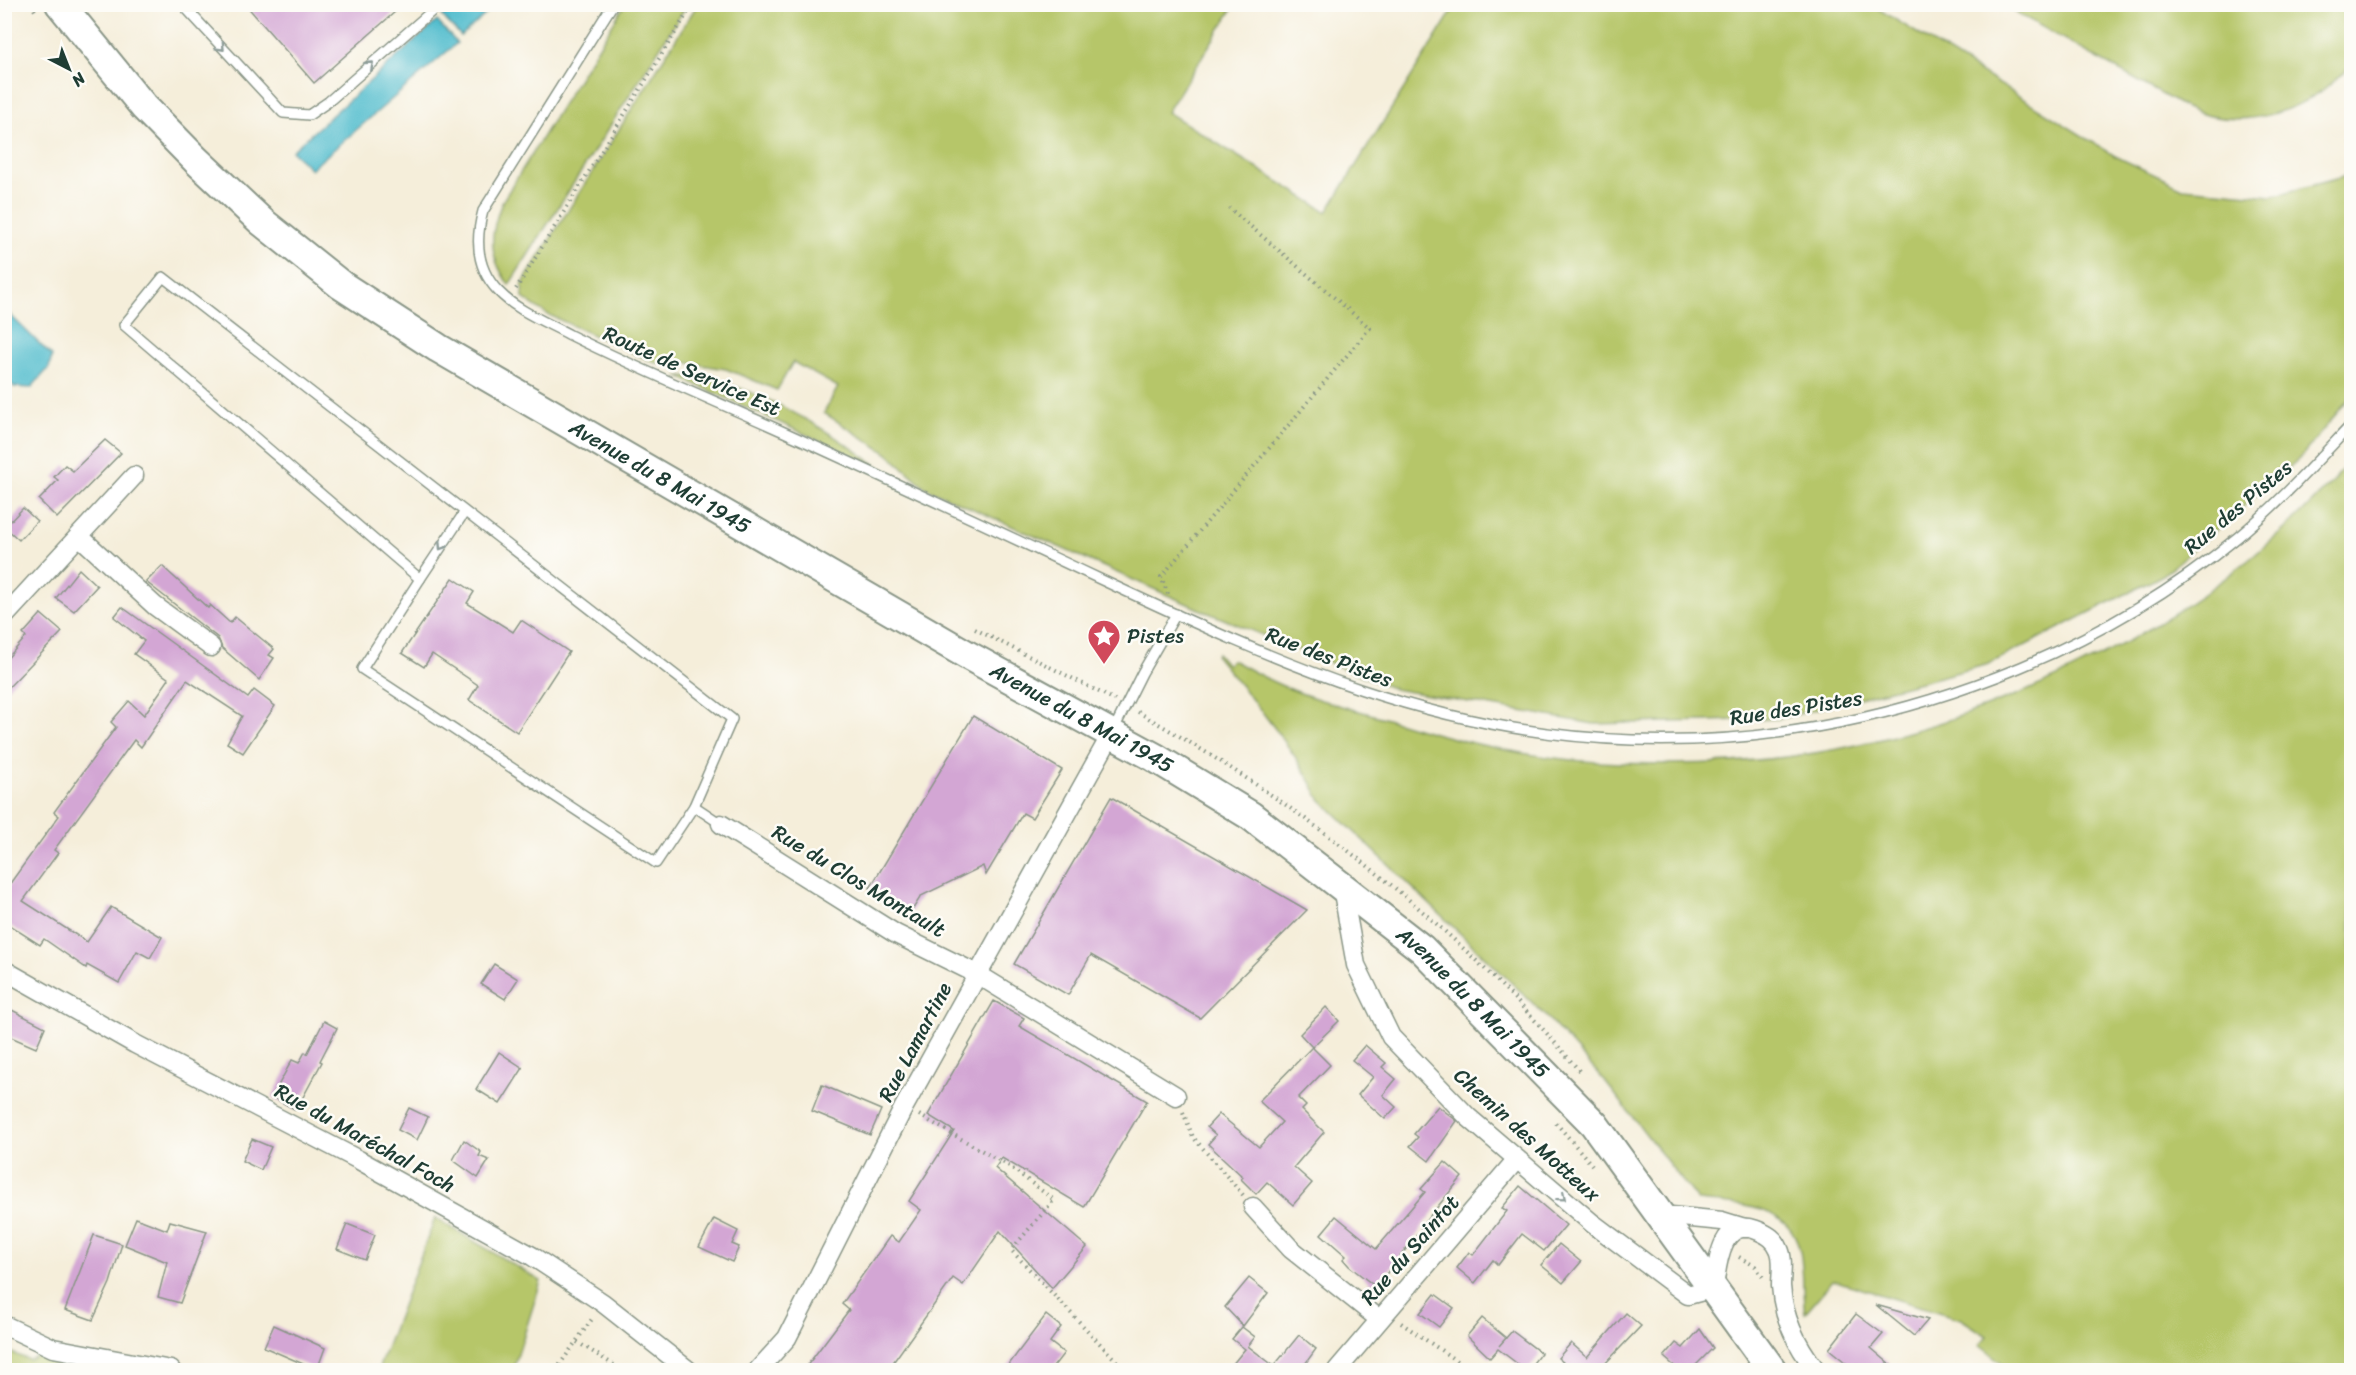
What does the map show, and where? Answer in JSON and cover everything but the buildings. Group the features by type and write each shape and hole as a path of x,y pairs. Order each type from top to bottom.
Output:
{"main road":[{"name":"Avenue du 8 Mai 1945","path":"60,4 144,108 261,221 341,285 438,348 969,656 1112,734 1251,816 1422,949 1529,1055 1594,1124 1772,1371"}],"street":[{"path":"4,617 134,476"},
{"path":"79,536 155,606 211,647"},
{"name":"Rue Lamartine","path":"758,1371 787,1338 904,1107 1112,734"},
{"name":"Rue du Clos Montault","path":"721,824 896,934 977,974 1176,1096"},
{"name":"Chemin des Motteux","path":"1342,887 1356,965 1391,1037 1468,1117 1592,1223 1688,1295 1714,1288"},
{"name":"Rue du Maréchal Foch","path":"4,970 135,1044 349,1155 532,1256 603,1303 688,1371"},
{"name":"Rue du Saintot","path":"1337,1371 1517,1159"},
{"path":"1253,1207 1291,1249 1383,1316"},
{"path":"1661,1215 1722,1221 1767,1235 1775,1240 1781,1251 1782,1288 1788,1321 1816,1371"},
{"path":"1714,1288 1722,1245 1730,1233 1745,1228"},
{"path":"4,1326 53,1348 171,1371"}],"lane":[{"path":"182,4 283,113 309,115 328,102 440,4"},
{"name":"Route de Service Est","path":"613,4 483,211 478,228 477,249 486,276 501,295 526,312 604,352 786,433 1176,614"},
{"path":"420,579 124,325 163,277 732,719 694,806 656,863 362,669 464,513"},
{"name":"Rue des Pistes","path":"1176,614 1321,677 1413,707 1514,730 1637,740 1738,737 1803,729 1934,699 2028,663 2099,628 2187,573 2236,538 2292,489 2352,424"},
{"path":"1112,734 1125,705 1176,614"},
{"path":"694,806 721,824"}],"path":[{"path":"510,301 528,267 693,4"},
{"path":"1176,614 1161,577 1370,328 1229,208"},
{"name":"Avenue du 8 Mai 1945","path":"1125,705 1176,734"},
{"path":"1176,1096 1194,1137 1253,1207"},
{"path":"904,1107 1009,1166 1054,1200 1011,1250 1125,1371"},
{"path":"1550,1116 1594,1168"},
{"path":"556,1371 603,1303"},
{"path":"1383,1316 1470,1371"},
{"path":"577,1341 622,1371"}],"green space":[{"path":"625,4 687,5 509,285 497,264 493,245 495,225 502,202"},
{"path":"697,5 1235,5 1167,112 1327,212 1456,5 1872,5 2115,156 2183,188 2272,196 2343,177 2351,168 2351,396 2300,458 2163,575 1989,664 1779,719 1594,724 1394,689 1199,609 926,488 887,453 824,413 838,387 793,362 777,390 726,369 689,363 655,363 547,314 523,298 522,286 527,276"},
{"path":"2003,5 2351,5 2351,65 2335,81 2296,105 2253,118 2231,119 2186,108"},
{"path":"677,376 702,378 729,385 784,407 836,437 880,468"},
{"path":"2351,460 2351,1370 2011,1370 1979,1345 1987,1336 1961,1319 1833,1280 1805,1313 1801,1257 1796,1239 1788,1226 1777,1217 1763,1211 1732,1204 1698,1201 1604,1080 1545,1015 1320,799 1285,743 1216,656 1217,653 1227,665 1232,660 1276,683 1331,703 1464,741 1544,757 1597,762 1664,764 1732,762 1833,750 1934,724 2001,701 2067,673 2131,639 2192,601 2250,559 2303,512"},
{"path":"435,1218 541,1281 513,1370 378,1370"},
{"path":"5,1350 29,1360 38,1355 107,1370 5,1370"}],"water":[{"path":"456,4 496,5 461,36 442,16"},
{"path":"437,21 457,43 311,169 292,151"},
{"path":"4,309 52,356 49,368 31,388 14,387 5,376"}],"place":[{"name":"Pistes","path":"1104,665"}]}
